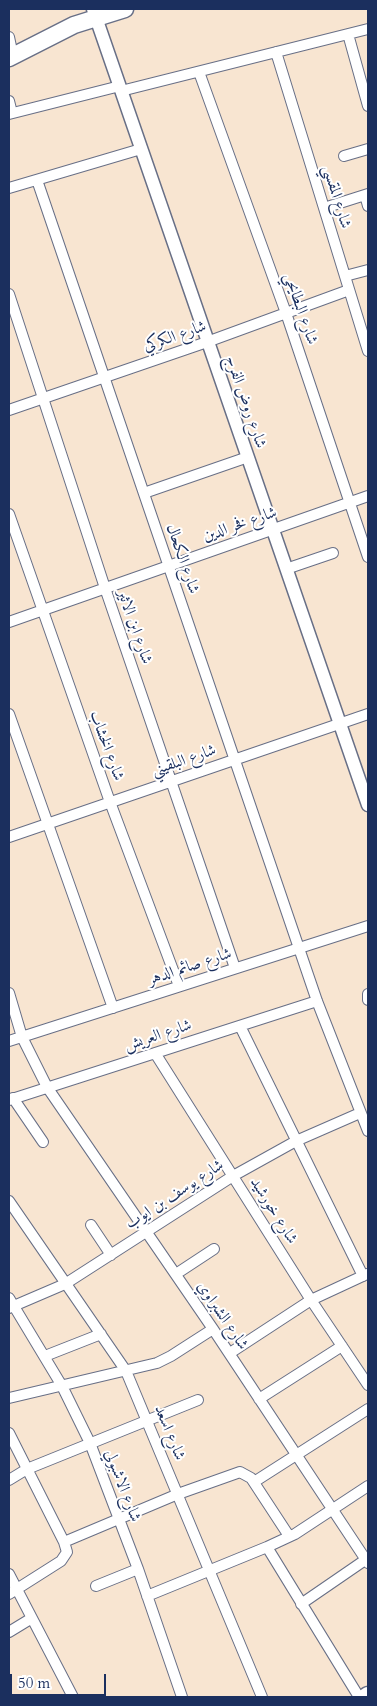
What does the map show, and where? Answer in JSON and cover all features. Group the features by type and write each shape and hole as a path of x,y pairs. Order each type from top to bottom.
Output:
{"main road":[{"path":"11,57 74,25 93,12 126,9"}],"street":[{"name":"شارع روض الفرج","path":"93,12 368,805"},
{"path":"9,101 10,113 199,72 368,29"},
{"path":"348,34 364,71 368,106"},
{"path":"9,37 11,57"},
{"name":"شارع المقسي","path":"276,52 368,351"},
{"name":"شارع البطايحي","path":"199,72 286,313 368,557"},
{"path":"9,188 141,149"},
{"path":"344,156 368,149"},
{"name":"شارع الكحال","path":"37,180 317,1001 368,1131"},
{"path":"324,208 367,195 368,206"},
{"path":"345,276 368,270"},
{"name":"شارع الكركي","path":"9,410 207,342 349,290"},
{"name":"شارع ابن الاثير","path":"9,294 170,782 235,968"},
{"path":"144,493 248,457"},
{"name":"شارع فخر الدين","path":"9,622 368,496"},
{"name":"شارع الخشاب","path":"9,514 110,802 179,986"},
{"path":"286,568 333,553"},
{"path":"9,714 46,824 113,1008"},
{"name":"شارع البلقيني","path":"9,837 368,714"},
{"name":"شارع صائم الدهر","path":"9,1041 368,926"},
{"name":"شارع الشبراوي","path":"9,993 22,1038 47,1087 230,1353 368,1561"},
{"path":"368,994 368,1000"},
{"name":"شارع العريش","path":"11,1099 317,1001"},
{"path":"230,1353 311,1300 366,1275 296,1140 240,1026"},
{"name":"شارع خورشيد","path":"155,1053 311,1300 368,1385"},
{"path":"11,1099 42,1142"},
{"name":"شارع يوسف بن ايوب","path":"10,1304 65,1284 233,1176 296,1140 360,1113"},
{"name":"شارع اسعد","path":"9,1201 126,1371 262,1697"},
{"path":"91,1225 111,1254"},
{"path":"176,1274 214,1249"},
{"name":"شارع الاشبولي","path":"10,1304 45,1356 90,1443 138,1569 182,1697"},
{"path":"9,1398 157,1363 172,1356 213,1329"},
{"path":"45,1356 101,1334"},
{"path":"260,1399 342,1346"},
{"path":"9,1480 27,1469 198,1400"},
{"path":"254,1482 368,1409"},
{"path":"9,1433 64,1542 67,1552 65,1558 13,1591"},
{"path":"64,1542 235,1472 244,1473 254,1482 289,1536"},
{"path":"147,1596 267,1547 333,1510 368,1486"},
{"path":"267,1547 359,1697"},
{"path":"301,1604 368,1561"},
{"path":"96,1586 138,1569"},
{"path":"9,1574 13,1591 32,1618 73,1697"},
{"path":"9,1632 32,1618"}]}
